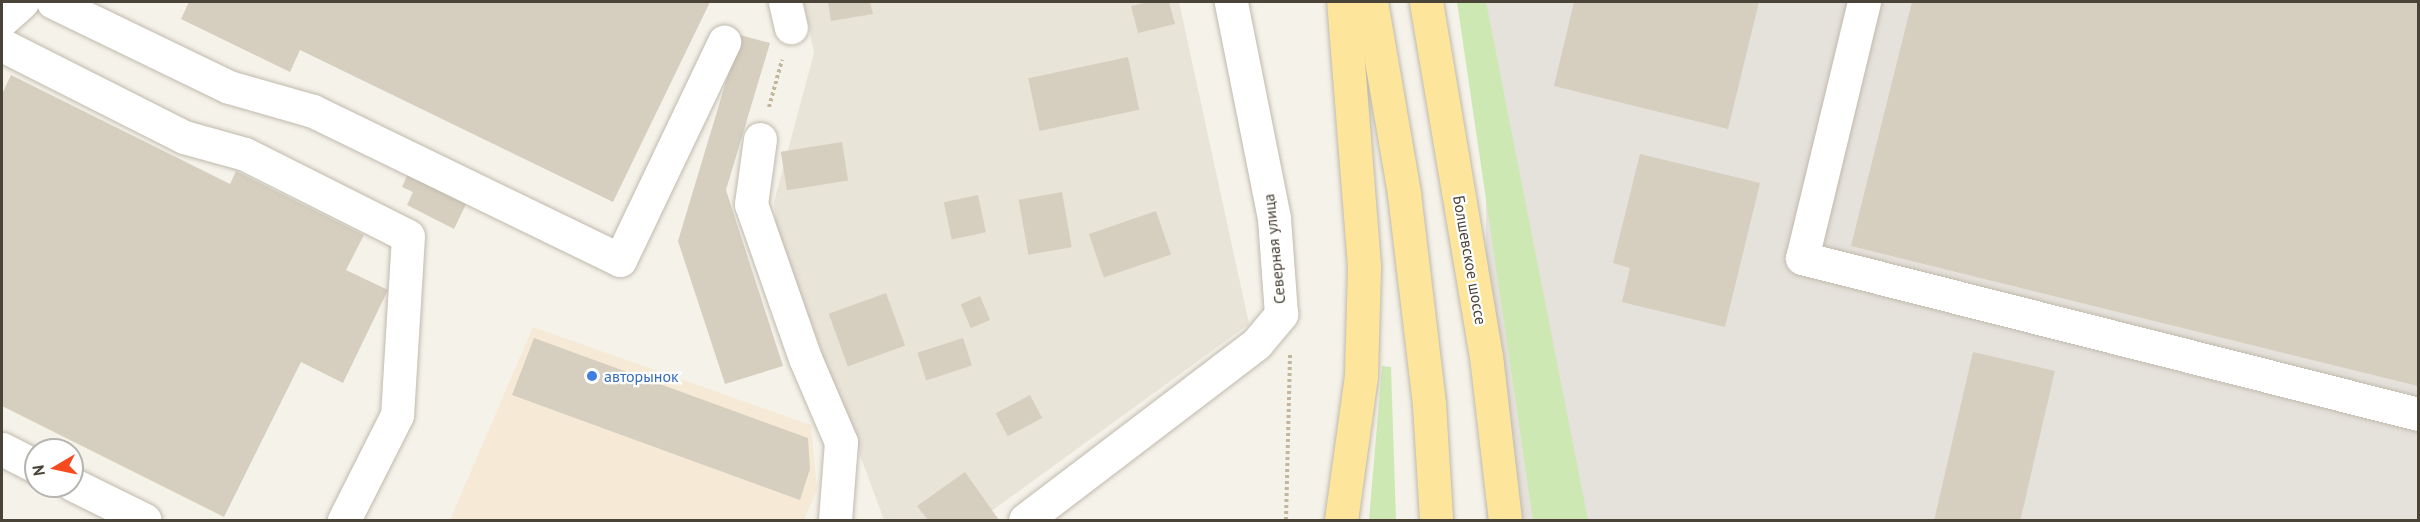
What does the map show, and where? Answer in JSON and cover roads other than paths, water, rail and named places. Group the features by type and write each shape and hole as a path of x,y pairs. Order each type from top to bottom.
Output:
{"main road":[{"path":"1341,520 1361,375 1364,266 1343,2"},
{"path":"1371,2 1404,194 1429,404 1436,520"},
{"name":"Болшевское шоссе","path":"1426,2 1486,356 1505,520"}],"street":[{"path":"2,20 22,2"},
{"path":"53,2 229,87 313,111 620,260 724,42"},
{"name":"Северная улица","path":"1025,520 1257,343 1281,314 1274,218 1231,2"},
{"path":"1864,2 1802,258 2418,414"},
{"path":"2,45 184,137 245,154 408,236 397,415 344,520"},
{"path":"760,140 751,204 805,358 841,442 835,520"},
{"path":"2,449 24,460"},
{"path":"84,490 146,520"}],"place":[{"name":"авторынок","path":"592,376"}]}
